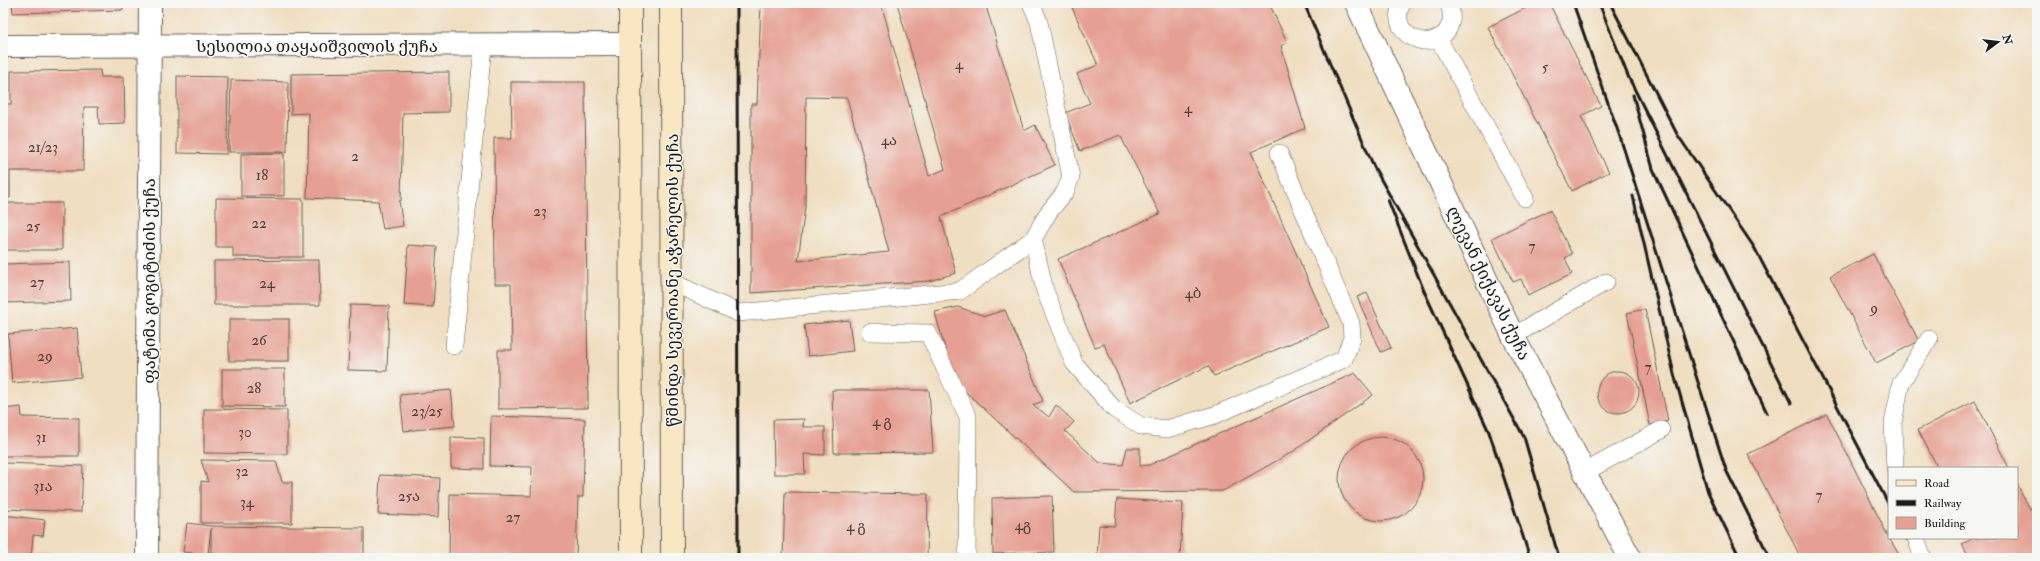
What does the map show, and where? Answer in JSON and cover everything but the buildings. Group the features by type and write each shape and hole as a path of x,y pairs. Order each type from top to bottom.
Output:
{"main road":[{"path":"630,3 631,558"},
{"name":"წმინდა სევერიანე აჭარელის ქუჩა","path":"671,3 672,558"}],"street":[{"name":"ფატიმა გოგიტიძის ქუჩა","path":"147,558 150,3"},
{"name":"ლევან ქიქავას ქუჩა","path":"1356,3 1513,336 1630,558"},
{"name":"სესილია თაყაიშვილის ქუჩა","path":"3,46 483,46 630,44"}],"lane":[{"path":"672,282 738,313 960,291 1033,239 1048,213 1065,192 1071,176 1039,22 1031,3"},
{"path":"1402,3 1399,17 1400,25 1412,38 1421,41 1429,41 1438,38 1445,33 1450,25 1451,17 1449,3"},
{"path":"1438,38 1525,198"},
{"path":"454,346 483,46"},
{"path":"1033,239 1046,291 1074,363 1114,409 1141,426 1167,430 1215,415 1344,359 1352,338 1351,323 1279,153"},
{"path":"1513,336 1606,282"},
{"path":"870,332 928,334 968,417 967,558"},
{"path":"1895,467 1893,423 1901,383 1930,339"},
{"path":"1585,472 1661,430"},
{"path":"1916,539 1923,558"}],"railway":[{"path":"737,3 738,558"},
{"path":"1304,3 1374,167 1524,437 1559,558"},
{"path":"1573,3 1620,137 1726,470 1770,558"},
{"path":"1599,3 1628,76 1791,403"},
{"path":"1610,3 1677,134 1754,247 1888,503"},
{"path":"1633,95 1653,169 1767,413"},
{"path":"1633,196 1674,374 1708,492 1740,558"},
{"path":"1388,200 1424,291 1489,432 1530,558"}]}
